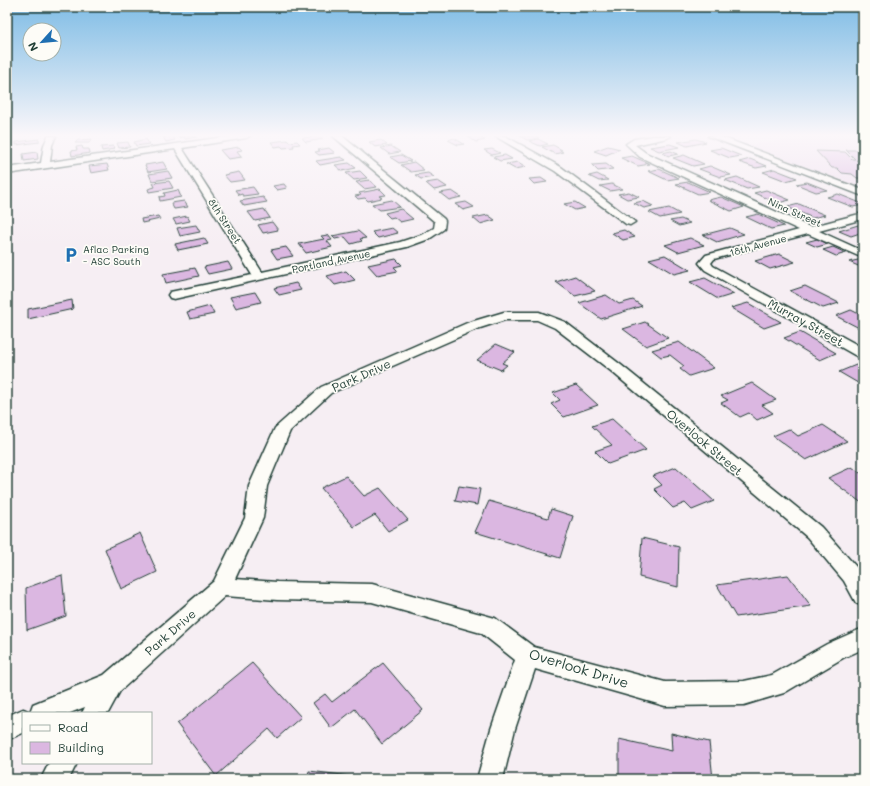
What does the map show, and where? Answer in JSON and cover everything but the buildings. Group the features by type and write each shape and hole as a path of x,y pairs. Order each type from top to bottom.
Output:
{"street":[{"name":"8th Street","path":"194,173 259,277"},
{"name":"Portland Avenue","path":"174,295 403,245 425,237 439,229 440,221 382,173"},
{"path":"563,173 630,222"},
{"name":"Nina Street","path":"682,173 863,255"},
{"path":"807,173 863,194"},
{"name":"18th Avenue","path":"749,290 709,268 705,263 710,257 863,216"},
{"name":"Murray Street","path":"749,290 863,354"},
{"name":"Park Drive","path":"95,712 112,683 221,587 254,518 258,486 283,428 326,390 472,326 504,316 539,316 560,325 575,336"},
{"name":"Overlook Street","path":"575,336 616,368 814,532 852,575 863,597"},
{"name":"Overlook Drive","path":"221,587 277,591 372,593 487,625 528,656 665,694 744,693 776,685 835,650 863,638"},
{"path":"490,779 503,729 528,656"},
{"path":"44,712 112,683"},
{"path":"7,728 22,721"},
{"path":"54,779 63,764"}],"shaded area":[{"path":"822,173 863,173 863,188"}],"place":[{"name":"Aflac Parking - ASC South","path":"71,255"}]}
